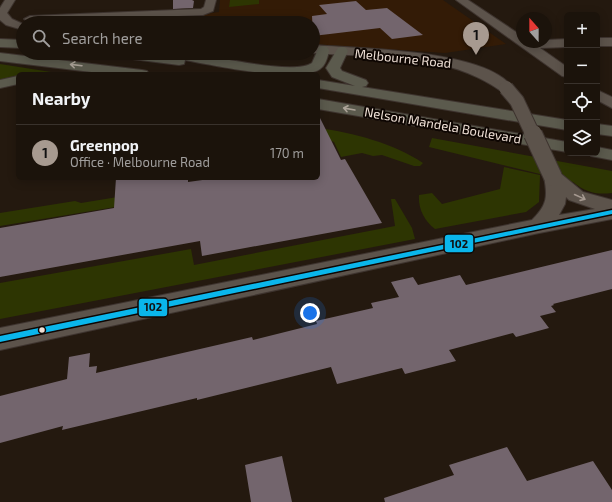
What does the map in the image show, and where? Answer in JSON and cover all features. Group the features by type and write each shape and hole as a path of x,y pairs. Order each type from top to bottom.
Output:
{"highway":[{"path":"0,43 16,44"},
{"path":"342,51 333,68 336,74 358,82 434,95 492,114"},
{"path":"0,58 16,60"},
{"path":"18,60 124,72"},
{"path":"163,60 244,72"},
{"path":"212,60 278,70 298,71 315,67 320,60"},
{"path":"0,84 16,80"},
{"name":"Nelson Mandela Boulevard","path":"320,84 492,114 564,125"},
{"name":"Nelson Mandela Boulevard","path":"320,104 564,146"},
{"path":"600,129 612,131"},
{"path":"600,153 612,155"}],"street":[{"path":"10,0 2,13 4,17 14,25 16,25"},
{"path":"139,16 203,12 209,9 211,0"},
{"path":"461,0 516,38"},
{"path":"600,42 612,42"},
{"path":"552,43 564,43"},
{"path":"531,48 564,71"},
{"name":"Melbourne Road","path":"320,50 419,57 458,64 488,75 506,88 517,101 552,177 556,189 556,201 550,214 538,226"},
{"path":"600,96 612,103"},
{"name":"Melbourne Road","path":"552,177 576,196 612,207"},
{"path":"0,340 538,226 612,212"}],"shaded area":[{"path":"220,0 443,0 506,44 445,53 320,44 320,16 199,15 219,12"}],"green space":[{"path":"230,0 259,0 259,4 229,7"},
{"path":"0,64 51,72 16,72 16,77 0,81"},
{"path":"320,128 359,136 386,144 423,163 420,166 414,166 382,155 373,156 362,153 341,157 334,142 326,139"},
{"path":"432,138 612,171 612,193 601,194 591,192 573,182 429,147"},
{"path":"504,167 540,175 539,202 526,212 435,229 422,214 419,195 432,193 442,204 500,189"},
{"path":"136,194 158,200 0,226 0,213 75,201 81,203"},
{"path":"391,199 395,199 412,228 415,239 0,319 0,283 191,249 194,265 395,226"}],"building":[{"path":"173,0 192,0 194,1 193,8 173,9"},
{"path":"356,1 366,10 387,8 423,35 392,39 380,28 320,35 320,16 312,16 327,14 319,5"},
{"path":"320,118 341,160 345,159 382,223 202,256 200,241 0,277 0,228 114,208 116,180 188,180 188,182 202,180 320,180"},
{"path":"612,250 612,289 553,304 554,305 551,306 556,312 540,316 549,328 516,337 513,333 449,350 456,361 405,374 402,368 337,384 331,367 197,400 197,398 62,430 63,426 0,443 0,396 67,379 69,357 90,353 89,367 97,366 96,373 252,337 253,340 317,324 316,321 373,308 371,303 399,297 391,282 413,277 418,285 460,275 466,285"},
{"path":"507,447 527,481 593,461 612,490 612,502 385,502 384,498 454,475 449,465"},
{"path":"282,456 292,502 251,502 245,465"}],"transit line":[{"name":"102","path":"0,339 612,212"}],"place":[{"name":"Greenpop","path":"476,55"}]}
